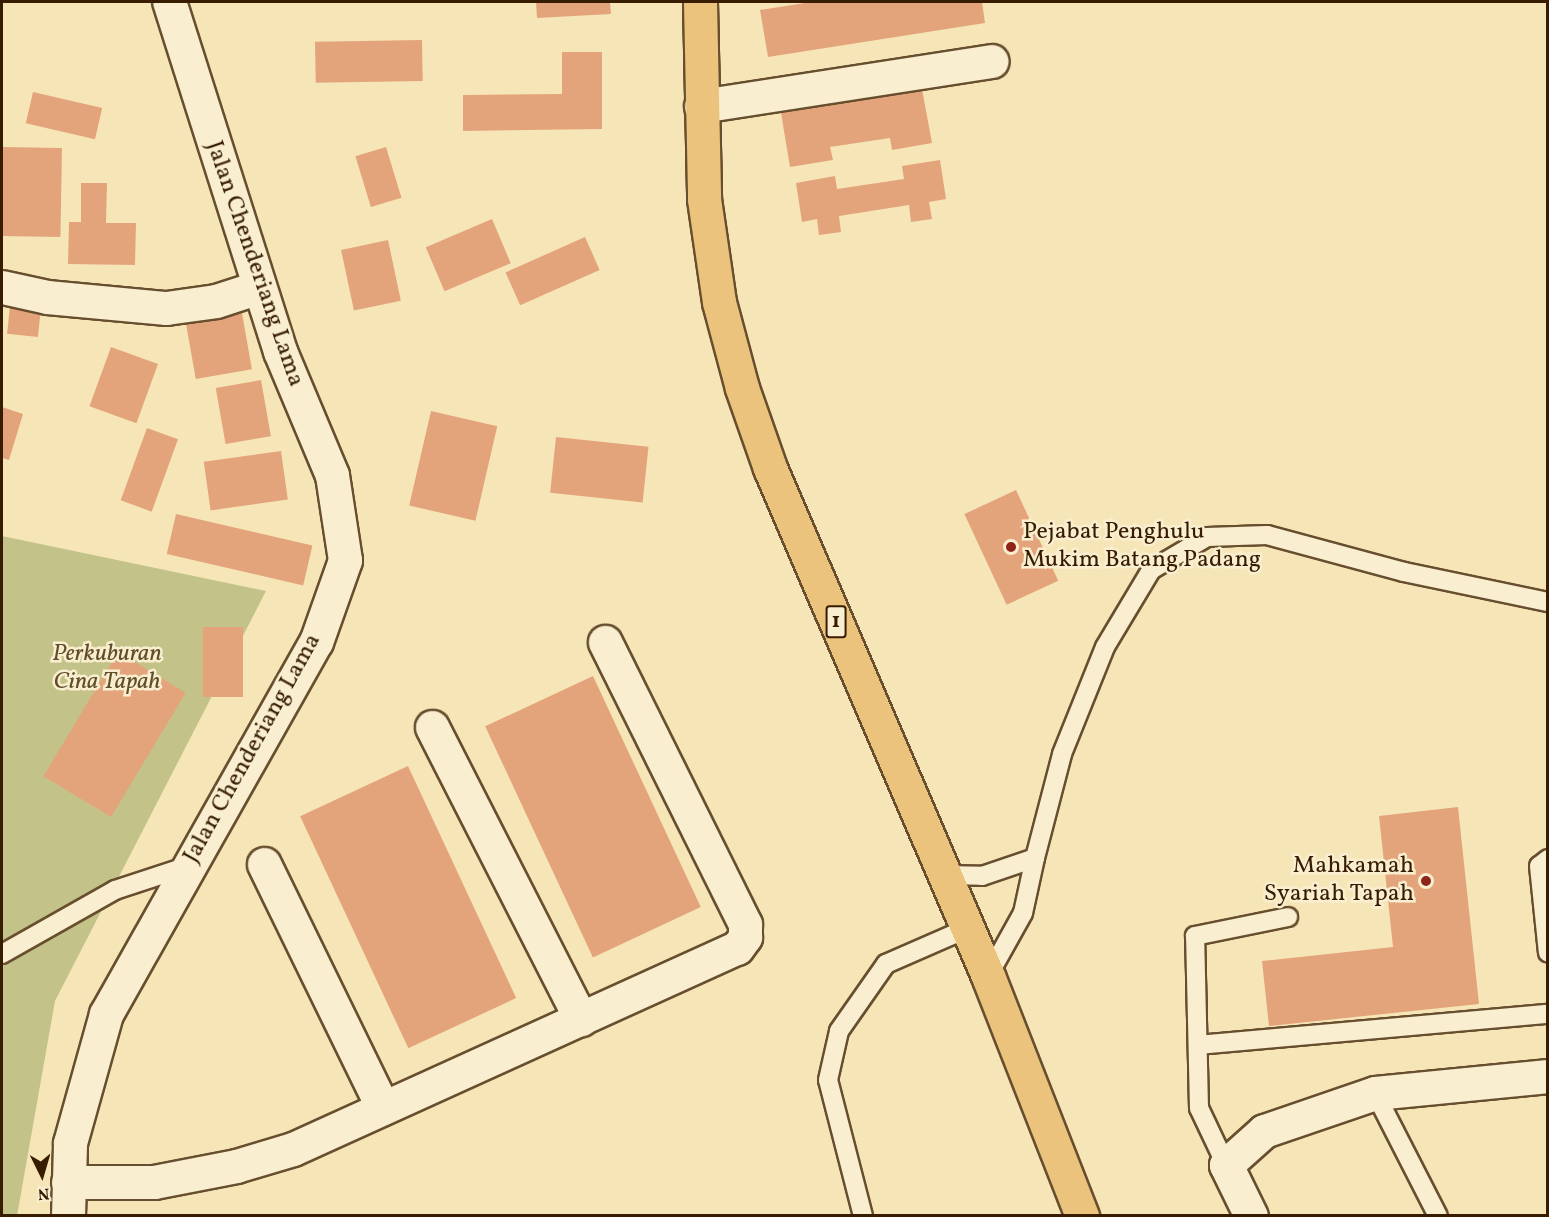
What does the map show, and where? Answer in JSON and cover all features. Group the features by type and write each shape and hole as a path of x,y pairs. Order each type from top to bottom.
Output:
{"highway":[{"name":"1","path":"700,2 704,199 719,302 742,388 770,468 988,976 1082,1215"}],"street":[{"name":"Jalan Chenderiang Lama","path":"68,1215 70,1143 106,1014 316,642 345,560 332,475 259,287 169,2"},
{"path":"701,106 992,61"},
{"path":"2,287 47,297 166,308 216,301 259,287"},
{"path":"68,1182 154,1182 236,1166 293,1149 737,948 745,937 745,924 605,642"},
{"path":"432,727 581,1019"},
{"path":"264,864 383,1108"},
{"path":"1251,1215 1226,1165 1264,1131 1375,1093 1544,1084"}],"lane":[{"path":"988,976 1023,914 1062,754 1105,647 1151,570 1207,537 1267,535 1404,572 1548,602"},
{"path":"943,875 982,876 1035,858"},
{"path":"1548,859 1539,866 1548,953"},
{"path":"2,954 115,890 188,866"},
{"path":"1226,1165 1199,1108 1195,936 1288,917"},
{"path":"863,1215 828,1080 839,1031 886,964 966,929"},
{"path":"1198,1045 1548,1014"},
{"path":"1375,1093 1438,1215"}],"green space":[{"name":"Perkuburan Cina Tapah","path":"2,536 266,591 55,1001 17,1216 2,1215"}],"building":[{"path":"536,2 610,2 611,14 537,18"},
{"path":"811,2 982,2 985,23 768,57 760,10"},
{"path":"422,40 423,81 316,83 315,42"},
{"path":"562,52 602,52 602,129 463,131 463,95 562,94"},
{"path":"922,89 932,143 892,150 890,138 830,147 833,160 790,167 781,113"},
{"path":"33,92 102,108 95,139 26,123"},
{"path":"2,147 62,148 60,237 2,236"},
{"path":"386,147 401,198 371,207 355,156"},
{"path":"940,160 946,199 929,202 932,219 911,222 909,205 839,216 841,232 819,235 817,219 802,222 796,183 835,176 837,189 904,179 902,166"},
{"path":"81,183 107,183 106,223 136,223 135,265 68,264 69,222 81,222"},
{"path":"492,219 511,263 444,291 426,247"},
{"path":"585,237 600,270 520,305 506,272"},
{"path":"388,240 401,301 354,311 341,250"},
{"path":"10,306 41,309 38,337 7,334"},
{"path":"242,313 252,369 196,379 186,323"},
{"path":"111,347 158,364 136,423 89,406"},
{"path":"261,380 271,436 226,444 216,388"},
{"path":"2,407 23,414 9,460 2,458"},
{"path":"431,411 497,426 475,521 409,506"},
{"path":"147,428 178,439 152,512 121,500"},
{"path":"556,437 648,447 643,502 550,493"},
{"path":"281,451 288,500 211,510 204,462"},
{"name":"Pejabat Penghulu Mukim Batang Padang","path":"1016,490 1058,581 1007,605 964,514"},
{"path":"176,514 312,545 303,585 167,554"},
{"path":"203,627 243,627 243,697 203,697"},
{"path":"118,652 186,693 111,817 43,776"},
{"path":"593,676 701,907 593,957 485,726"},
{"path":"408,766 516,998 408,1048 300,816"},
{"name":"Mahkamah Syariah Tapah","path":"1458,807 1479,1004 1269,1026 1262,961 1393,947 1379,816"}],"place":[{"name":"Pejabat Penghulu Mukim Batang Padang","path":"1011,547"},
{"name":"Mahkamah Syariah Tapah","path":"1426,881"}]}
